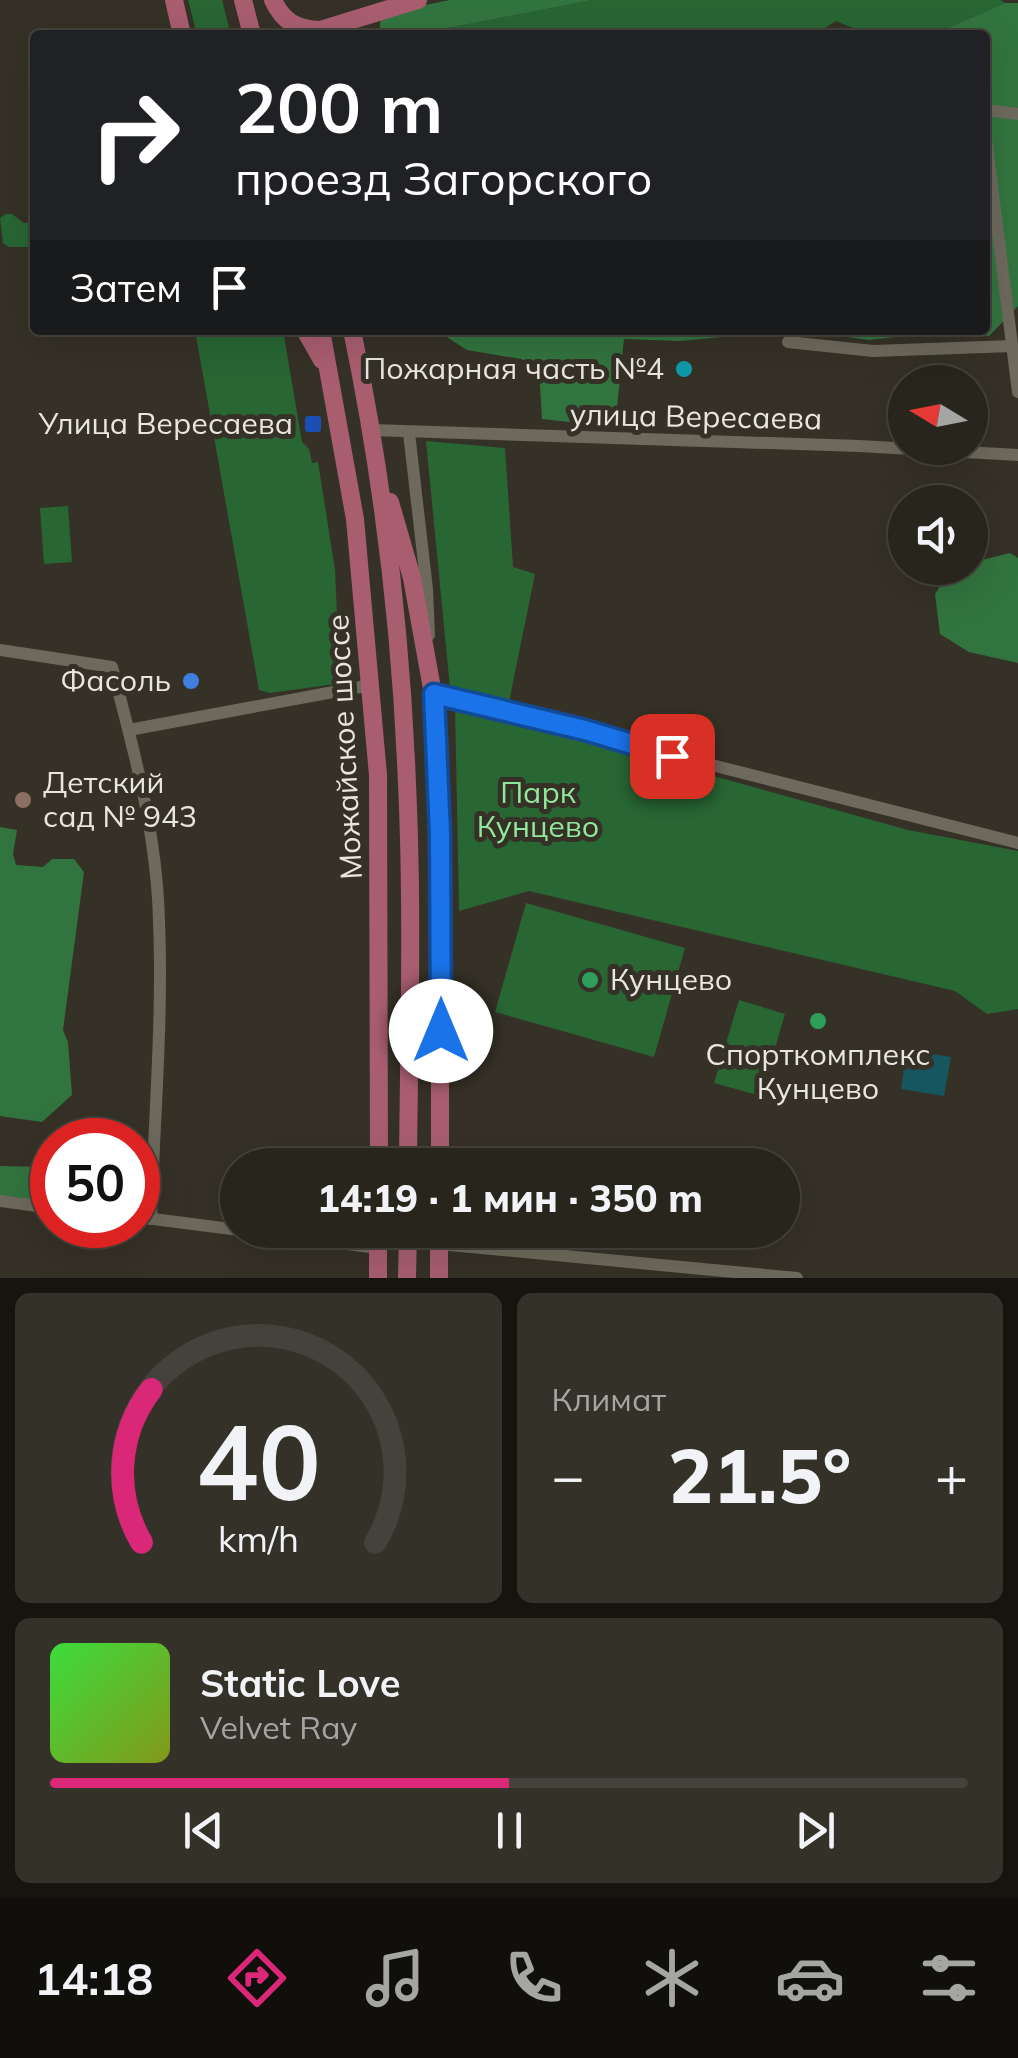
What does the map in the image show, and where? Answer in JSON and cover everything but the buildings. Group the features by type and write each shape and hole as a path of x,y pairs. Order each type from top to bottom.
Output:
{"main road":[{"path":"174,0 181,30"},
{"path":"243,0 251,30"},
{"path":"272,0 290,23 309,30"},
{"path":"272,0 279,30"},
{"path":"322,30 418,0"},
{"path":"307,335 333,386"},
{"name":"Можайское шоссе","path":"322,335 355,519 371,685 380,862 378,1148"},
{"name":"Можайское шоссе","path":"353,335 376,454 390,563 407,782 408,1148"},
{"path":"376,454 412,578 434,694 440,834 440,1148"},
{"path":"378,1248 378,1278"},
{"path":"408,1248 408,1278"},
{"path":"439,1248 439,1278"}],"street":[{"path":"990,111 1018,114"},
{"path":"990,170 1018,392"},
{"path":"788,342 873,351 1012,346"},
{"name":"улица Вересаева","path":"372,430 1018,455"},
{"path":"409,434 428,589 430,668"},
{"path":"0,650 112,667 129,730 151,846 160,920 149,1118"},
{"path":"129,730 371,685"},
{"path":"434,694 1018,844"},
{"path":"0,1201 30,1205"},
{"path":"160,1219 220,1225"},
{"path":"535,1248 797,1278"}],"green space":[{"path":"188,0 222,0 230,30 196,30"},
{"path":"450,0 593,0 438,30 379,30 381,14"},
{"path":"593,0 1005,3 943,30 858,30 836,21 822,30 438,30"},
{"path":"1005,3 1018,3 1018,306 990,335 990,30 943,30"},
{"path":"12,214 24,223 30,222 30,247 9,247 3,243 0,218"},
{"path":"196,335 284,335 302,442 309,449 312,463 318,462 335,570 340,681 270,693 259,690"},
{"path":"444,335 743,335 680,341 624,339 615,427 542,419 539,368 521,359 467,350"},
{"path":"833,335 913,335 869,340"},
{"path":"426,441 505,448 513,567 535,574 509,702 450,688"},
{"path":"68,506 72,562 44,564 40,508"},
{"path":"1010,553 1018,558 1018,663 969,652 940,634 935,594 941,585 988,585 988,558"},
{"name":"Парк Кунцево","path":"455,704 908,830 1018,851 1018,1009 987,1014 955,991 529,891 459,911"},
{"path":"0,827 17,830 13,854 16,865 43,867 52,859 74,859 84,872 63,1030 68,1042 72,1095 46,1118 0,1116"},
{"name":"Кунцево","path":"526,903 685,948 654,1057 495,1012"},
{"path":"739,1000 785,1014 761,1096 714,1083"},
{"path":"0,1166 30,1167 30,1202 0,1198"}],"water":[{"path":"907,1050 951,1057 944,1096 901,1089"}],"place":[{"name":"Пожарная часть №4","path":"684,369"},
{"name":"Улица Вересаева","path":"313,424"},
{"name":"Фасоль","path":"191,681"},
{"name":"Детский сад № 943","path":"23,800"},
{"name":"Кунцево","path":"590,980"},
{"name":"Спорткомплекс Кунцево","path":"818,1021"}],"route":[{"path":"441,1031 440,834 434,694 585,730 672,756"}]}
